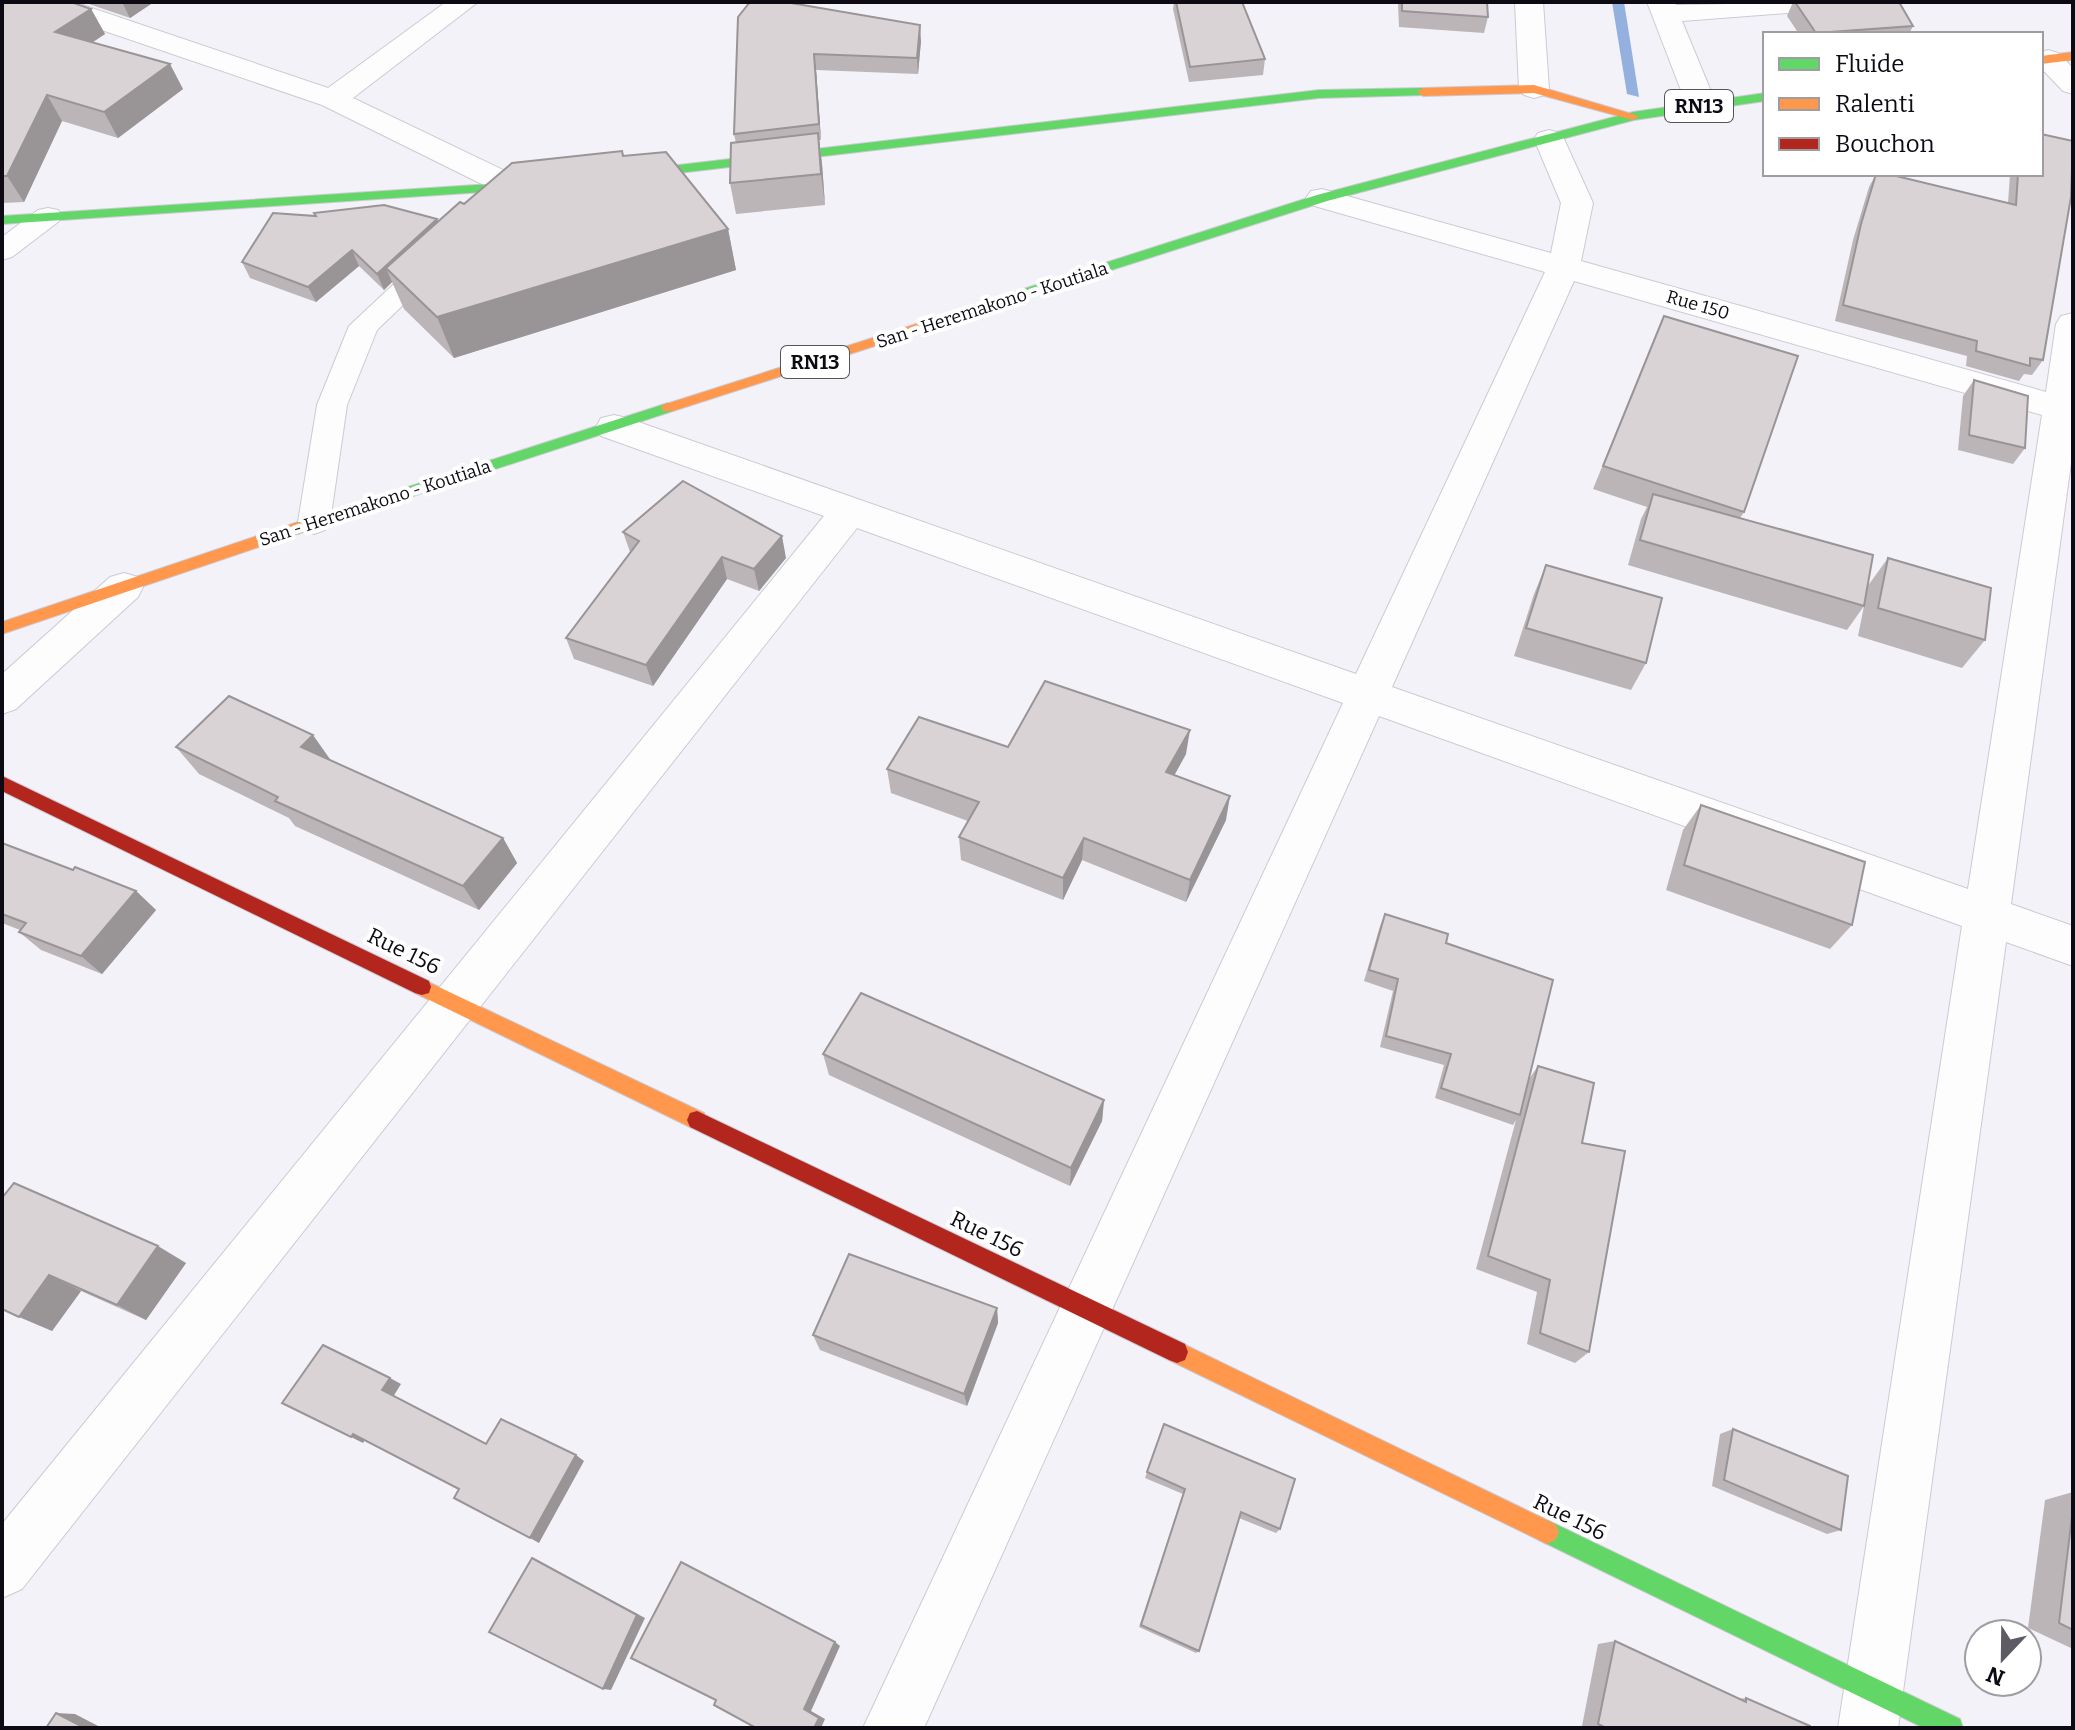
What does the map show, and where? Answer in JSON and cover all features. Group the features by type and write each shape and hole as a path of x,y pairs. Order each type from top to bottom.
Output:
{"street":[{"path":"47,2 332,99 515,188"},
{"path":"332,99 464,2"},
{"path":"1529,2 1534,89"},
{"path":"1702,106 1663,8 1826,2"},
{"path":"2054,59 2073,85"},
{"path":"594,179 1319,94 1534,89 1633,116"},
{"name":"San - Heremakono - Koutiala","path":"2,628 314,522 1322,198 1633,116 1763,97"},
{"path":"893,1728 1564,267 1577,203 1549,139"},
{"path":"2,220 515,188 562,182"},
{"name":"Rue 150","path":"1322,198 2067,410"},
{"path":"1871,1709 1987,916 2067,410 2073,324"},
{"path":"614,427 2073,946"},
{"path":"2,1569 849,511"},
{"path":"2,698 124,587"},
{"name":"Rue 156","path":"2,783 1086,1308 1871,1709 1951,1728"}],"lane":[{"path":"480,220 515,188"},
{"path":"2,251 48,216"},
{"path":"314,522 332,405 364,326 457,241"}],"building":[{"path":"2,2 71,2 91,9 55,32 170,64 104,112 47,95 7,176 2,176"},
{"path":"750,2 785,2 920,25 917,58 814,54 819,124 734,134 738,17"},
{"path":"1176,2 1242,2 1265,59 1190,67"},
{"path":"1402,2 1487,2 1488,17 1402,11"},
{"path":"1795,2 1899,2 1913,26 1830,32 1815,32"},
{"path":"818,133 821,174 730,183 731,143"},
{"path":"2043,134 2073,141 2071,197 2043,360 2030,358 2030,366 1976,351 1977,341 1843,305 1875,176 1896,176 2016,205 2018,176 2043,176"},
{"path":"622,151 623,156 666,152 728,229 437,317 386,268 460,202 464,204 512,163"},
{"path":"384,205 437,219 377,274 352,250 308,287 242,262 273,213 316,216 314,213"},
{"path":"1664,316 1798,356 1744,512 1603,466"},
{"path":"1974,380 2028,396 2025,448 1969,435"},
{"path":"683,481 782,536 754,569 722,557 646,665 566,638 639,541 623,532"},
{"path":"1653,494 1873,555 1864,606 1640,540"},
{"path":"1888,558 1991,588 1985,640 1878,608"},
{"path":"1546,565 1662,598 1646,663 1526,628"},
{"path":"1045,681 1190,730 1166,772 1230,796 1190,880 1084,838 1063,878 959,837 979,802 887,769 919,717 1008,747"},
{"path":"229,696 313,735 301,747 503,838 463,886 275,801 278,797 176,747"},
{"path":"1701,805 1865,862 1852,925 1684,865"},
{"path":"2,843 136,891 81,956 19,932 26,923 2,914"},
{"path":"1385,914 1448,934 1446,943 1553,980 1520,1115 1441,1088 1451,1054 1386,1036 1398,979 1369,970"},
{"path":"861,993 1104,1100 1071,1168 823,1054"},
{"path":"1538,1066 1594,1083 1582,1143 1625,1151 1589,1352 1540,1333 1550,1280 1488,1256"},
{"path":"14,1183 158,1246 117,1305 49,1275 19,1317 2,1309 2,1198"},
{"path":"849,1254 997,1308 964,1394 813,1335"},
{"path":"323,1345 390,1378 382,1390 486,1444 501,1419 576,1455 530,1538 454,1498 459,1489 353,1434 351,1437 282,1403"},
{"path":"1164,1424 1295,1479 1280,1529 1241,1512 1199,1651 1141,1625 1185,1489 1147,1472"},
{"path":"1733,1429 1848,1476 1841,1530 1724,1480"},
{"path":"2073,1508 2073,1630 2059,1623"},
{"path":"532,1558 637,1615 603,1689 489,1632"},
{"path":"681,1562 835,1642 804,1709 819,1718 814,1728 756,1728 714,1705 716,1700 631,1658"},
{"path":"1615,1641 1810,1728 1606,1728 1598,1724"},
{"path":"56,1713 85,1728 46,1728"}],"waterway":[{"path":"1618,2 1634,94"}],"traffic: fast":[{"path":"619,176 1319,94 1423,92"},
{"path":"963,313 1322,198 1633,116 1763,97"},
{"path":"2,220 538,185"},
{"path":"298,528 668,408"},
{"path":"1547,1532 1951,1728"}],"traffic: slow":[{"path":"2043,60 2073,56"},
{"path":"1423,92 1534,89 1633,116"},
{"path":"668,408 963,313"},
{"path":"2,628 298,528"},
{"path":"422,987 697,1120"},
{"path":"1177,1352 1547,1532"}],"traffic: jam":[{"path":"2,783 422,987"},
{"path":"697,1120 1177,1352"}]}
